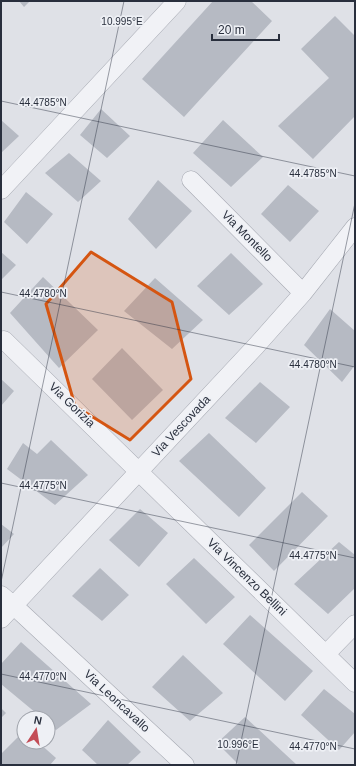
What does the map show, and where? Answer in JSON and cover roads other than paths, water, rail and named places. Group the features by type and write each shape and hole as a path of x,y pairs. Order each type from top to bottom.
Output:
{"street":[{"path":"1,190 177,1"},
{"name":"Via Montello","path":"191,180 303,293"},
{"name":"Via Vescovada","path":"1,619 7,600 139,471 256,346 303,293 355,227"},
{"name":"Via Gorizia","path":"4,340 139,471"},
{"name":"Via Vincenzo Bellini","path":"139,471 355,683"},
{"name":"Via Leoncavallo","path":"7,600 185,765"},
{"path":"326,654 355,624"}]}
